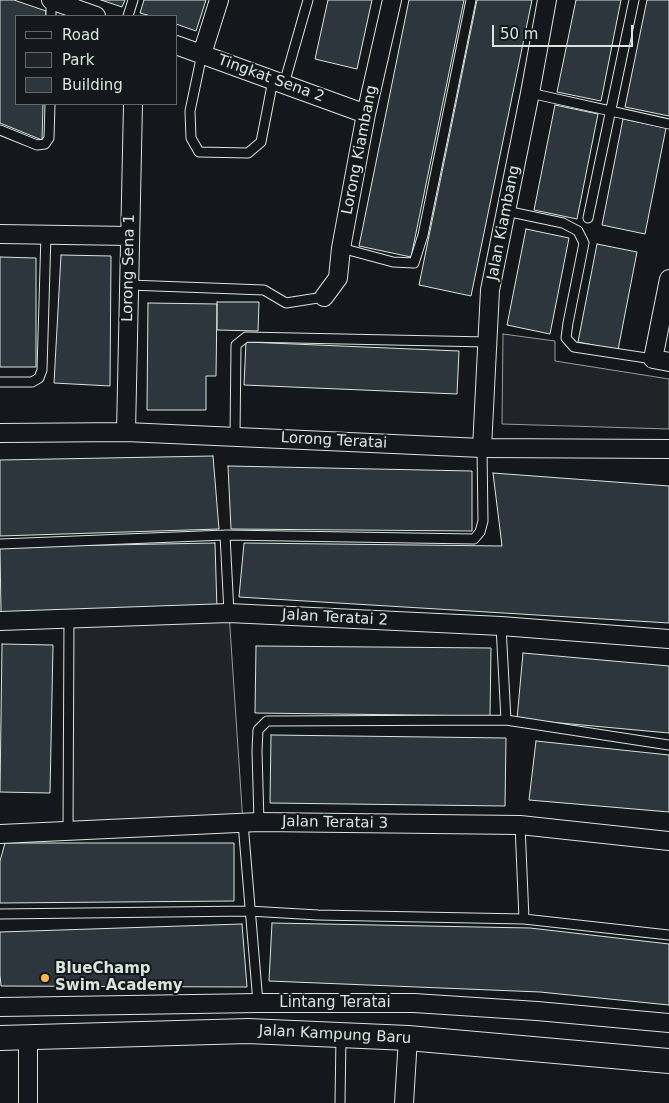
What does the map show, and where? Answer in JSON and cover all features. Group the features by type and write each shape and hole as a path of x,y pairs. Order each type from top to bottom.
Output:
{"street":[{"path":"51,0 93,15"},
{"path":"202,54 219,0"},
{"name":"Lorong Kiambang","path":"324,298 338,278 341,248 366,114 392,0"},
{"name":"Jalan Kiambang","path":"482,448 490,290 547,0"},
{"name":"Tingkat Sena 2","path":"178,46 366,114"},
{"name":"Lorong Sena 1","path":"126,432 130,236 129,105"},
{"path":"0,234 130,236"},
{"path":"661,360 669,279"},
{"name":"Lorong Teratai","path":"0,433 126,432 482,448 669,449"},
{"name":"Jalan Teratai 2","path":"0,621 229,613 501,626 669,639"},
{"name":"Jalan Teratai 3","path":"0,834 251,822 520,826 669,841"},
{"name":"Lintang Teratai","path":"0,1007 258,1003 414,1003 537,1011 669,1023"},
{"name":"Jalan Kampung Baru","path":"0,1038 248,1031 408,1038 669,1061"},
{"path":"28,1037 28,1103"},
{"path":"404,1103 408,1038"}],"lane":[{"path":"51,0 51,15"},
{"path":"128,15 133,0"},
{"path":"202,54 190,112 191,138 199,152 248,153 261,142 278,82 308,0"},
{"path":"341,248 393,262 414,264 423,235 471,0"},
{"path":"588,218 634,0"},
{"path":"530,93 669,124"},
{"path":"0,130 37,144 46,144 49,138 50,105"},
{"path":"506,211 563,222 578,230 584,243 566,338 574,347 661,360"},
{"path":"0,382 32,382 40,378 42,370 46,234"},
{"path":"129,285 264,290 286,303 324,298"},
{"path":"236,437 236,345 246,337 488,342"},
{"path":"0,544 225,535 474,539 480,532 484,521 482,448"},
{"path":"225,535 229,613"},
{"path":"68,831 69,618"},
{"path":"501,626 506,720"},
{"path":"258,1003 249,911 251,822 258,730 267,720 506,720 669,745"},
{"path":"520,826 524,919"},
{"path":"0,914 249,911 524,919 669,935"},
{"path":"340,1103 341,1035"}],"green space":[{"path":"503,334 555,341 555,361 669,379 669,429 502,424"},
{"path":"229,613 243,823 68,826 69,618"}],"building":[{"path":"0,0 14,0 46,11 46,15 15,15 15,105 43,105 42,140 0,123"},
{"path":"101,0 125,0 122,7"},
{"path":"144,0 206,0 196,31 178,25 178,15 147,15 140,13"},
{"path":"328,0 372,0 357,69 315,59"},
{"path":"409,0 464,0 411,257 359,246"},
{"path":"477,0 532,0 471,296 419,285"},
{"path":"576,0 621,0 601,101 557,92"},
{"path":"647,0 669,0 669,116 625,107"},
{"path":"555,105 598,114 577,219 534,210"},
{"path":"623,119 666,128 645,234 602,225"},
{"path":"526,229 569,238 550,334 507,325"},
{"path":"597,244 637,252 618,350 578,342"},
{"path":"61,255 111,256 110,386 54,383"},
{"path":"0,257 36,258 36,367 0,367"},
{"path":"217,302 259,302 258,331 217,330"},
{"path":"148,303 217,304 216,376 206,376 206,410 147,410"},
{"path":"246,342 459,351 457,394 244,385"},
{"path":"213,456 219,529 0,536 0,460"},
{"path":"228,466 472,471 472,531 231,529"},
{"path":"493,473 669,486 669,623 239,597 244,543 502,546"},
{"path":"215,543 217,610 1,613 0,547"},
{"path":"2,644 53,645 50,793 0,792"},
{"path":"256,646 491,648 490,716 255,713"},
{"path":"523,653 669,666 669,733 517,719"},
{"path":"271,735 506,738 505,806 270,803"},
{"path":"536,741 669,755 669,812 529,800"},
{"path":"5,843 234,843 234,901 0,903 0,861"},
{"path":"272,923 530,928 669,944 669,1005 540,992 269,981"},
{"path":"242,924 247,987 1,986 0,932"}],"place":[{"name":"BlueChamp Swim Academy","path":"45,978"}]}
